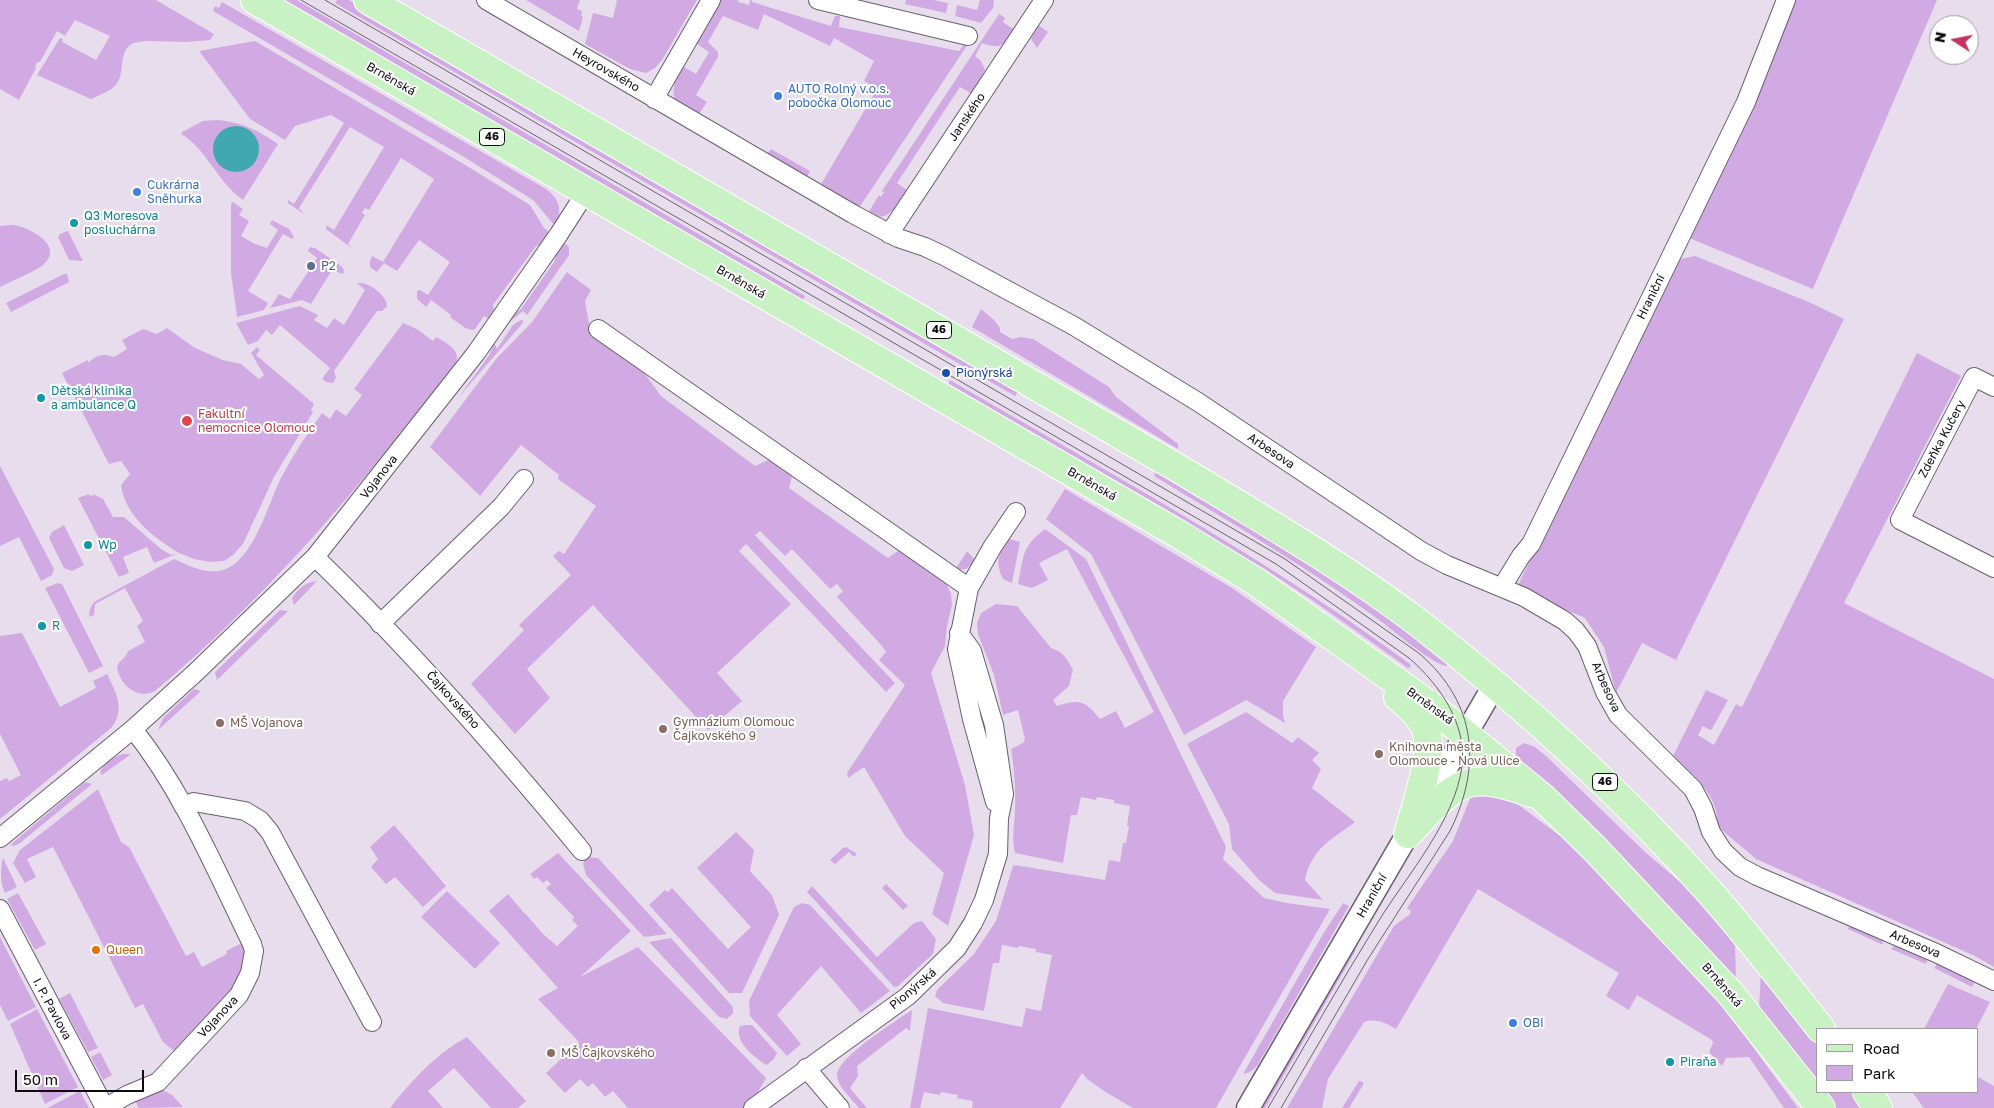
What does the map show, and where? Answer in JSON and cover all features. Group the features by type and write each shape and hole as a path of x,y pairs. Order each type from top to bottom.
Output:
{"main road":[{"name":"Brněnská","path":"255,0 1180,535 1255,581 1333,636 1432,707 1466,734 1542,797 1595,848 1674,931 1735,999 1808,1097 1821,1108"},
{"name":"46","path":"368,0 1181,470 1358,581 1418,623 1495,684 1588,766 1667,846 1726,911 1820,1028"},
{"path":"1333,636 1413,710 1425,727 1428,741 1426,769 1408,834"},
{"path":"1408,834 1445,796 1468,783 1489,782 1542,797"},
{"path":"1868,1093 1878,1108"}],"street":[{"name":"Heyrovského","path":"486,0 654,98 711,0"},
{"path":"818,0 968,36"},
{"name":"Janského","path":"889,234 1044,0"},
{"name":"Hraniční","path":"1502,587 1521,556 1531,544 1737,120 1786,0"},
{"path":"654,98 889,234"},
{"name":"Vojanova","path":"0,838 133,729 195,673 315,557 476,353 586,192"},
{"name":"Arbesova","path":"889,234 932,250 1003,286 1108,346 1198,402 1421,551 1453,568 1524,597 1557,616 1576,631 1590,652 1614,711 1693,789 1704,808 1715,838 1735,863 1758,876 1936,953 1994,981"},
{"path":"598,329 969,588"},
{"name":"Zdeňka Kučery","path":"1994,388 1974,377 1900,520 1994,568"},
{"path":"380,624 502,506 524,479"},
{"name":"Pionýrská","path":"752,1108 908,996 958,948 984,900 998,854 999,818 972,719 957,649 969,588 993,546 1016,512"},
{"name":"Čajkovského","path":"315,557 440,686 582,851"},
{"name":"Hraniční","path":"1248,1108 1495,684"},
{"name":"Vojanova","path":"105,1108 127,1095 158,1082 239,996 250,973 254,951 183,806 146,746 133,729"},
{"path":"183,806 194,802 229,808 245,811 260,820 270,832 372,1022"},
{"name":"I. P. Pavlova","path":"0,909 105,1108"},
{"path":"806,1068 840,1108"}],"green space":[{"path":"0,0 156,0 214,34 210,40 133,43 125,52 119,81 107,92 91,99 37,75 60,38 63,39 62,42 96,60 110,36 75,20 65,36 57,31 40,62 37,62 36,68 19,100 0,89"},
{"path":"274,0 297,0 805,296 800,305"},
{"path":"337,0 349,0 1021,388 1015,396 335,3"},
{"path":"526,0 580,0 577,9 582,11 581,16 583,17 579,31"},
{"path":"617,0 697,0 662,60 655,68 646,73 630,69 585,44 593,13 613,18"},
{"path":"720,0 738,0 738,2 749,5 750,0 752,0 752,2 831,26 835,16 840,16 839,27 959,51 968,39 970,41 859,208 820,186 877,89 864,81 874,61 834,38 830,46 764,14 758,30 723,16 708,42 718,52 718,57 696,95 707,102 699,114 675,100 674,87 682,66 696,74 709,52 695,43"},
{"path":"906,0 933,0 948,3 946,13 905,4"},
{"path":"980,0 994,0 993,8 981,23 955,16 957,5 977,10"},
{"path":"1792,0 1937,0 1813,289 1689,238"},
{"path":"222,2 546,189 551,193 559,206 559,216 555,226 533,200 464,157 213,11 215,6 219,8"},
{"path":"999,14 1005,18 1003,22 1013,29 1001,45 994,46 982,43 975,56 981,61 985,70 972,94 960,87 897,183 907,190 896,207 881,217 868,213 879,195 881,197 884,192 882,191"},
{"path":"1038,25 1048,32 1037,48 1031,39"},
{"path":"255,41 530,205 544,228 550,233 542,245 536,246 493,305 494,311 489,319 484,316 475,329 472,330 465,328 431,300 426,307 417,299 417,291 420,290 428,295 450,262 419,240 397,271 384,263 377,272 370,267 372,256 383,262 434,179 401,158 369,210 365,208 362,213 365,215 348,244 353,249 326,229 326,225 334,230 384,147 350,127 299,208 304,214 288,203 288,200 294,204 344,123 331,115 295,126 285,140 250,119 199,51"},
{"path":"219,120 250,128 278,144 243,200 226,184 198,148 181,134 203,121"},
{"path":"771,149 810,171 807,177 766,155"},
{"path":"233,202 243,209 239,215 249,221 241,236 267,248 278,230 270,224 272,220 289,229 294,237 292,239 283,234 248,291 268,303 264,310 237,317 231,273 231,204"},
{"path":"13,225 28,229 43,239 50,251 49,258 43,265 28,274 0,287 0,226"},
{"path":"68,231 83,261 69,260 58,237 60,234"},
{"path":"563,242 569,247 569,255 527,315 523,311 507,324 514,314 521,309 554,262 557,251"},
{"path":"310,247 315,248 341,266 344,270 343,274 332,270 311,304 302,300 270,308 279,294 290,299 317,258 308,251"},
{"path":"1695,256 1811,303 1844,319 1676,660 1642,643 1616,693 1604,647 1585,618 1555,605 1518,585 1656,303 1681,259"},
{"path":"567,272 591,290 585,301 590,329 637,363 661,396 755,466 771,459 792,476 789,488 888,558 899,550 946,583 951,594 952,605 945,646 931,673 965,785 974,835 948,926 932,914 944,873 905,836 864,767 848,778 847,773 905,685 879,660 886,652 837,597 843,591 837,584 830,589 792,549 785,556 760,531 755,535 895,683 886,692 746,544 739,551 791,604 717,673 742,701 708,730 593,605 527,669 550,698 515,734 471,684 524,630 519,625 571,575 553,556 559,551 564,554 596,506 558,479 559,475 521,445 480,496 430,447 496,359 532,322"},
{"path":"67,274 69,282 11,312 6,303"},
{"path":"357,283 371,286 384,297 387,306 382,311 377,311 334,371 336,377 333,383 322,379 330,368 280,325 272,335 266,330 258,341 248,345 236,323 300,306 318,315 314,320 327,328 334,318 344,325 365,290"},
{"path":"981,309 994,320 1000,328 1000,332 1012,339 1021,337 1033,339 1109,387 1116,397 1178,444 1178,449 972,327"},
{"path":"523,320 522,324 458,398 490,354 494,342 497,349 513,325"},
{"path":"403,323 417,329 433,341 436,337 455,351 456,363 445,382 432,398 428,398 333,515 230,624 155,691 142,694 130,689 121,679 117,666 128,651 145,642 137,626 143,621 125,588 95,604 94,615 89,617 90,609 94,602 174,559 186,565 207,571 228,568 237,561 253,541 281,478 316,421 322,413 330,419 336,409 346,416 362,395 354,389"},
{"path":"167,328 195,348 223,360 241,364 259,379 264,375 251,353 257,347 260,350 256,355 314,404 311,410 313,412 274,477 243,544 233,555 224,561 211,562 194,559 179,553 150,533 134,516 128,506 121,485 130,474 121,461 109,464 62,373 100,356 114,357 127,349 122,340 143,329 157,334"},
{"path":"1917,353 1961,376 1844,603 1994,679 1994,967 1975,956 1756,859 1717,826 1717,815 1710,796 1697,779 1673,756 1706,690 1728,700 1712,729 1710,730 1703,726 1698,735 1714,745 1736,704 1742,707"},
{"path":"950,380 1242,551 1355,625 1410,664 1411,667 1408,668 1315,602 1263,568 946,389"},
{"path":"0,466 54,569 52,575 41,581 19,537 0,546"},
{"path":"1158,468 1333,575 1441,653 1448,663 1447,666 1424,654 1354,602 1298,564 1154,476"},
{"path":"1065,489 1232,588 1316,647 1283,701 1285,723 1246,700 1184,735 1091,554 1046,519"},
{"path":"89,494 90,496 95,495 103,499 113,517 124,517 161,549 171,555 179,553 154,563 147,547 123,557 129,573 119,577 78,498"},
{"path":"64,525 84,565 72,571 64,568 49,538 52,532"},
{"path":"1045,529 1086,559 1226,847 1223,859 1264,898 1330,909 1216,1108 1133,1108 1107,1093 1087,1079 1082,1073 1060,1108 972,1108 973,1101 957,1098 958,1095 941,1092 940,1095 924,1092 920,1108 910,1108 928,1008 1022,1027 1026,1008 1041,1011 1052,955 1036,952 1036,949 1019,946 1018,948 1002,945 999,963 993,963 984,1011 943,1003 935,996 937,990 974,954 996,921 1013,866 1105,880 1109,860 1120,862 1123,843 1126,843 1130,806 1114,803 1114,800 1097,797 1096,800 1081,797 1077,815 1071,815 1063,863 1015,853 1013,837 1015,786 1011,749 1023,743 1025,739 1018,710 1003,715 994,675 978,634 977,623 981,613 996,604 1017,606 1051,648 1065,656 1073,670 1069,686 1053,700 1057,706 1072,702 1082,703 1090,708 1100,719 1116,711 1125,728 1154,712 1067,549 1039,563 1048,580 1032,588 1018,584 1027,547"},
{"path":"1009,539 1020,542 1012,583 1003,579 998,562 1000,554"},
{"path":"967,551 976,561 966,569 955,570"},
{"path":"317,581 294,605 292,598 296,592 302,586"},
{"path":"58,583 62,584 103,666 89,673 45,588"},
{"path":"280,610 288,611 217,680 215,672"},
{"path":"22,633 60,707 96,688 93,681 107,674 114,688 119,708 116,721 111,728 0,819 0,781 7,778 9,781 21,775 0,734 0,636"},
{"path":"194,689 201,691 158,730 163,718"},
{"path":"1246,712 1292,743 1298,737 1319,753 1312,760 1321,769 1312,788 1355,822 1323,846 1312,860 1308,869 1305,880 1323,900 1275,893 1259,880 1232,849 1229,824 1187,744"},
{"path":"1524,743 1535,747 1546,756 1645,852 1686,887 1735,939 1736,982 1635,870 1516,760 1516,748"},
{"path":"123,754 131,754 102,775 100,772 107,763"},
{"path":"85,782 92,784 20,843 14,846 10,845"},
{"path":"98,789 121,842 129,847 186,956 194,952 202,967 227,954 226,951 242,943 249,961 232,993 174,1051 163,1042 143,1004 135,1008 53,847 27,859 36,877 25,883 13,863 20,850"},
{"path":"1476,793 1503,796 1516,803 1567,841 1585,857 1713,993 1798,1108 1784,1108 1749,1057 1726,1058 1722,1066 1709,1052 1713,1043 1712,1040 1637,995 1629,1010 1606,996 1619,973 1478,889 1396,1029 1377,1021 1364,1022 1328,1079 1322,1108 1287,1108 1394,926 1409,915 1411,911 1407,908 1453,841 1471,796"},
{"path":"394,825 446,886 423,907 395,877 386,884 371,867 378,859 370,847"},
{"path":"736,832 754,850 750,871 772,895 779,915 742,993 729,993 649,905 665,890 668,892 672,888 728,949 751,927 697,868"},
{"path":"846,847 857,854 854,857 849,852 835,864 830,860 843,848"},
{"path":"558,853 631,931 580,977 638,947 766,1078 749,1108 628,1108 613,1091 605,1097 593,1083 588,1087 580,1079 565,1093 546,1073 579,1042 538,999 558,988 489,911 508,894 543,934 557,946 578,926 572,920 574,917 546,888 551,884 547,880 543,883 537,877 534,879 530,874"},
{"path":"586,857 598,858 667,934 644,937 586,875 583,864"},
{"path":"3,858 17,887 5,893 1,876"},
{"path":"886,884 908,906 903,910 882,888"},
{"path":"812,886 877,957 914,923 922,921 936,939 933,954 898,986 894,987 807,892"},
{"path":"447,891 500,943 475,969 421,917"},
{"path":"18,893 46,944 35,950 7,899"},
{"path":"802,903 810,905 890,991 861,1013 821,966 777,1015 801,1044 787,1056 750,1016 749,1001 794,907"},
{"path":"1343,903 1349,906 1257,1066 1250,1072 1243,1074 1323,934"},
{"path":"1850,924 1882,938 1883,945 1848,929"},
{"path":"0,937 36,1007 8,1021 0,1005"},
{"path":"671,938 733,1007 733,1013 727,1019 719,1017 649,942"},
{"path":"1896,944 1928,958 1926,964 1891,949"},
{"path":"1353,949 1356,950 1265,1108 1261,1108"},
{"path":"1938,963 1976,979 1972,987 1934,968"},
{"path":"1761,969 1816,1042 1816,1083 1759,1010"},
{"path":"1948,984 1990,1002 1977,1028 1925,1028"},
{"path":"70,993 98,1048 88,1052 59,999"},
{"path":"37,1009 78,1087 45,1104 10,1024"},
{"path":"912,1010 910,1031 906,1028 857,1066 858,1076 850,1088 867,1108 859,1108 840,1084 837,1076 839,1069 868,1040"},
{"path":"752,1025 777,1053 774,1059 767,1065 751,1054 742,1043 739,1031 740,1026"},
{"path":"467,1037 526,1101 518,1108 491,1108 454,1068 428,1091 443,1108 390,1108 425,1068 445,1051"},
{"path":"100,1052 112,1075 103,1080 91,1057"},
{"path":"1979,1078 1994,1086 1994,1108 1924,1108 1913,1093 1979,1093"},
{"path":"1359,1081 1363,1082 1363,1085 1349,1108 1342,1108"},
{"path":"159,1088 172,1095 183,1107 139,1108 134,1099"},
{"path":"80,1091 89,1108 47,1108"},
{"path":"1823,1093 1852,1093 1863,1108 1834,1108"}],"water":[{"path":"241,126 245,127 255,136 258,140 258,158 249,168 241,172 231,172 223,168 214,158 213,144 217,136 227,127"}],"tram line":[{"path":"301,0 1276,564 1409,658 1431,680 1449,706 1456,720 1460,735 1462,766 1458,787 1440,827 1364,945 1268,1108"},
{"path":"325,0 1285,559 1420,654 1439,673 1453,694 1463,715 1468,737 1470,760 1467,783 1460,807 1450,831 1368,959 1281,1108"}],"place":[{"name":"AUTO Rolný v.o.s. pobočka Olomouc","path":"778,96"},
{"name":"Cukrárna Sněhurka","path":"137,192"},
{"name":"Q3 Moresova posluchárna","path":"74,223"},
{"name":"P2","path":"311,266"},
{"name":"Pionýrská","path":"946,373"},
{"name":"Dětská klinika a ambulance Q","path":"41,398"},
{"name":"Fakultní nemocnice Olomouc","path":"187,421"},
{"name":"Wp","path":"88,545"},
{"name":"R","path":"42,626"},
{"name":"MŠ Vojanova","path":"220,723"},
{"name":"Gymnázium Olomouc Čajkovského 9","path":"663,729"},
{"name":"Knihovna města Olomouce - Nová Ulice","path":"1379,754"},
{"name":"Queen","path":"96,950"},
{"name":"OBI","path":"1513,1023"},
{"name":"MŠ Čajkovského","path":"551,1053"},
{"name":"Piraňa","path":"1670,1062"}]}
